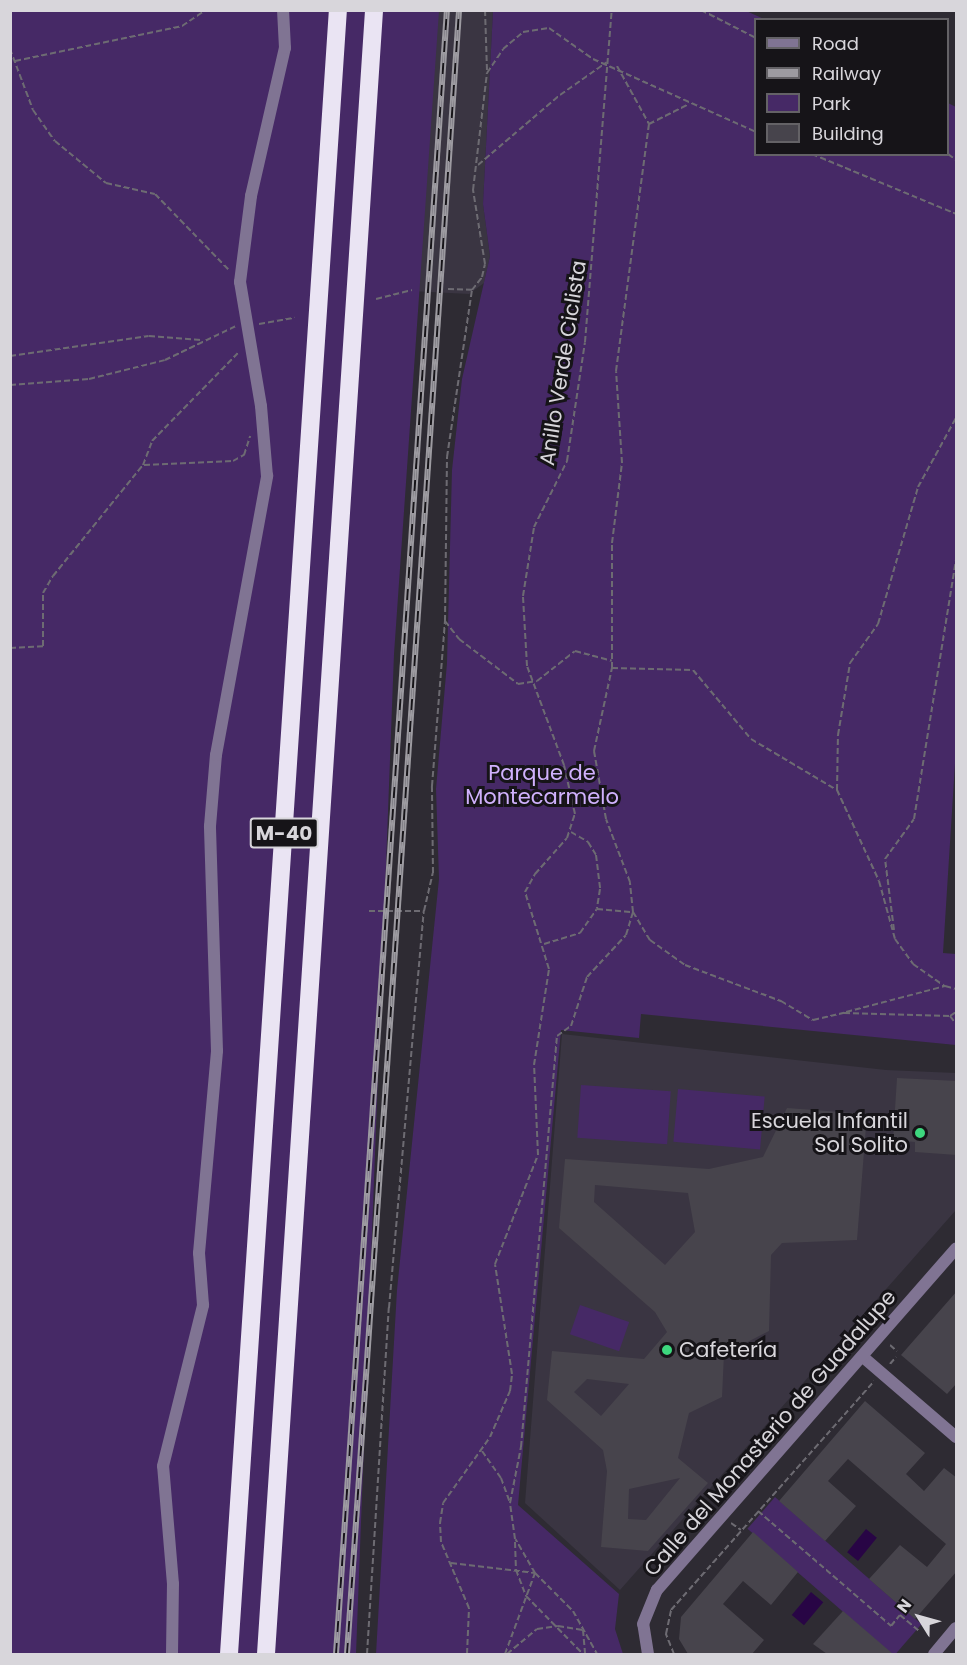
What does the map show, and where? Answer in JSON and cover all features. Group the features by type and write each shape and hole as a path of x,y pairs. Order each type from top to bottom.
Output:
{"highway":[{"name":"M-40","path":"229,1654 338,10"},
{"name":"M-40","path":"266,1654 374,10"}],"street":[{"path":"172,1654 173,1584 163,1466 203,1305 199,1253 217,1051 210,826 216,755 267,476 240,282 251,196 285,48 283,10"},
{"name":"Calle del Monasterio de Guadalupe","path":"648,1654 643,1624 657,1590 957,1249"},
{"path":"863,1357 957,1437"},
{"path":"933,1654 957,1628"}],"path":[{"path":"15,61 182,26 206,10"},
{"path":"448,289 472,290 478,286 485,264 474,202 487,73 485,10"},
{"name":"Anillo Verde Ciclista","path":"571,832 575,814 569,783 532,683 523,626 528,550 568,453 593,288 612,10"},
{"path":"701,10 754,37"},
{"path":"487,73 503,49 537,28 549,28 593,59 617,66 689,104 754,131"},
{"path":"10,49 33,110 55,141 106,183 155,194 240,282"},
{"path":"477,165 560,95 607,62"},
{"path":"510,1503 521,1447 557,1036 571,1026 587,977 626,935 633,912 630,882 596,776 597,726 612,668 612,543 622,463 616,371 649,124 617,66"},
{"path":"649,124 689,104"},
{"path":"817,156 957,214"},
{"path":"376,299 412,290"},
{"path":"367,1654 389,1308 424,911 433,873 432,786 445,621 447,457 472,290"},
{"path":"10,356 149,336 201,340 165,360 89,379 10,385"},
{"path":"10,648 43,646 43,593 143,465 152,441 249,342"},
{"path":"957,418 918,487 878,624 850,663 838,735 837,790 879,881 895,939 913,964 945,986 957,989"},
{"path":"143,465 232,460 243,454 250,429"},
{"path":"895,939 885,859 914,819 957,559"},
{"path":"445,621 507,678 532,683 575,651 612,661"},
{"path":"612,668 693,670 751,739 837,790"},
{"path":"467,1654 471,1617 440,1532 443,1503 482,1451 510,1391 495,1264 538,1155 534,1065 549,969 544,944 525,892 571,832 588,842 596,855 600,889 597,909 580,933 544,944"},
{"path":"597,909 633,912"},
{"path":"369,911 424,911"},
{"path":"633,912 650,940 685,965 780,1001 813,1020 945,986"},
{"path":"844,1012 950,1016 957,1012"},
{"path":"950,1016 957,1024"},
{"path":"674,1654 666,1635 671,1610 868,1388"},
{"path":"482,1451 501,1478 510,1503 516,1570 526,1596 584,1654"},
{"path":"758,1510 891,1626 900,1615 920,1632"},
{"path":"515,1539 535,1573 573,1611 597,1654"},
{"path":"451,1563 535,1573"},
{"path":"506,1654 535,1573"},
{"path":"506,1654 537,1629 558,1626 583,1630"},
{"path":"583,1630 584,1654"}],"shaded area":[{"path":"408,11 493,11 483,204 490,256 484,283 469,294 411,291"},
{"path":"562,1034 886,1070 956,1073 956,1210 620,1590 525,1503"},
{"path":"866,1529 877,1538 858,1561 847,1552"},
{"path":"811,1592 823,1602 804,1625 792,1615"}],"green space":[{"name":"Parque de Montecarmelo","path":"744,10 762,18 754,18 754,156 949,156 949,104 956,107 956,748 943,953 956,954 956,1045 641,1014 639,1038 561,1030 518,1505 619,1594 615,1629 623,1654 376,1654 397,1290 439,879 436,789 447,663 452,470 462,379 490,256 483,204 493,11"},
{"path":"10,11 439,11 394,654 356,1654 11,1654"},
{"path":"581,1085 671,1091 667,1144 577,1138"},
{"path":"678,1089 765,1097 760,1149 673,1142"},
{"path":"580,1305 629,1322 619,1351 570,1334"},
{"path":"775,1497 921,1624 896,1654 892,1654 747,1529"}],"building":[{"path":"897,1078 957,1081 957,1155 915,1152 915,1142 893,1140"},
{"path":"787,1108 867,1114 857,1240 782,1243 771,1255 769,1331 724,1354 722,1397 689,1413 678,1458 708,1483 648,1551 601,1547 607,1471 603,1450 547,1400 552,1351 644,1359 667,1332 655,1312 559,1228 565,1159 709,1169 763,1157","holes":["595,1185 688,1193 695,1232 665,1265 594,1202","587,1379 629,1384 601,1416 574,1392","680,1478 646,1520 628,1519 629,1489"]},
{"path":"957,1291 957,1383 947,1394 901,1355"},
{"path":"865,1401 925,1453 906,1474 924,1491 944,1468 957,1478 957,1571 915,1619 869,1579 900,1545 927,1567 946,1544 848,1459 828,1481 856,1506 825,1541 779,1501"},
{"path":"753,1532 798,1572 771,1605 743,1581 723,1604 764,1640 752,1654 688,1654 679,1639 681,1617"},
{"path":"843,1611 893,1654 827,1654 813,1644"}],"railway":[{"path":"336,1654 447,10"},
{"path":"347,1654 459,10"}],"place":[{"name":"Escuela Infantil Sol Solito","path":"920,1133"},
{"name":"Cafetería","path":"667,1350"}]}
